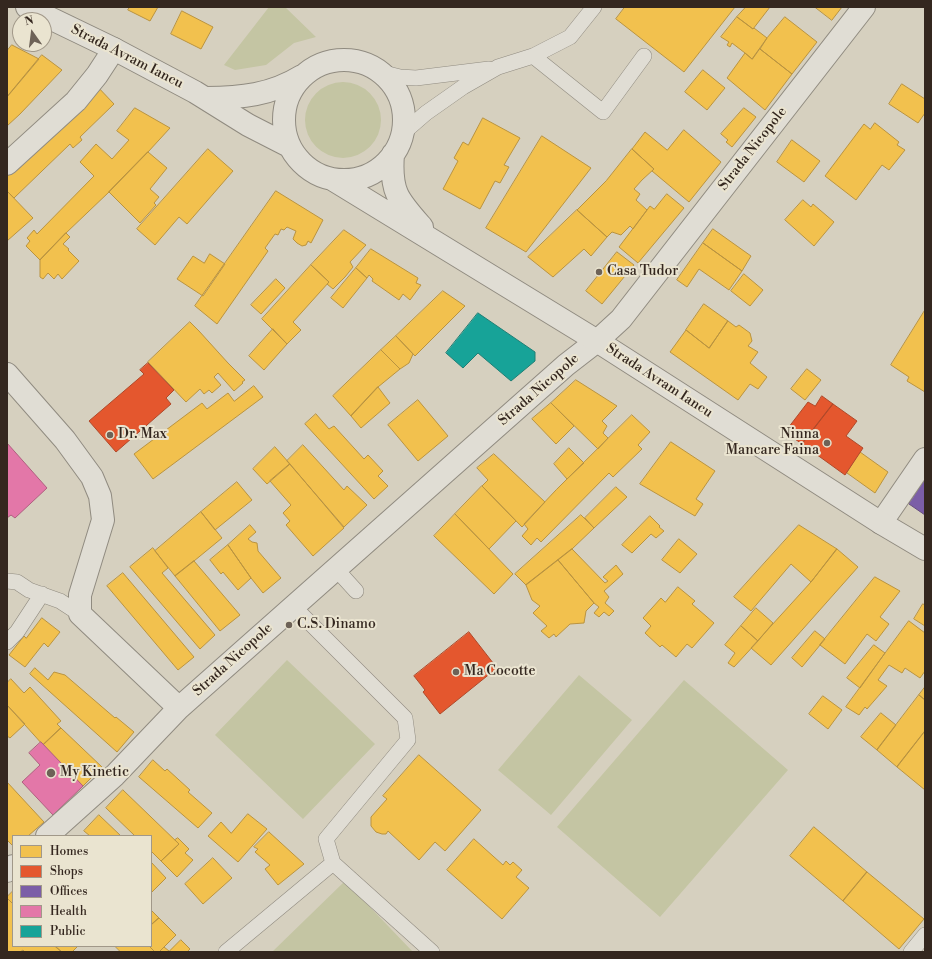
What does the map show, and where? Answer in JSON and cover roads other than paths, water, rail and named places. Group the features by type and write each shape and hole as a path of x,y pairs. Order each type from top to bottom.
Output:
{"street":[{"name":"Strada Avram Iancu","path":"27,7 114,49 206,98 248,125 289,146"},
{"name":"Strada Nicopole","path":"48,835 115,775 179,708 566,365 597,341 621,319 864,7"},
{"path":"7,164 76,101 97,75 114,49"},
{"path":"351,60 361,62 380,72 389,80 395,89 403,110 403,133 393,154 387,162 371,174 352,180 332,179 316,174 310,170 298,159 289,146 285,136 284,114 286,103 293,88 311,69 330,61 351,60"},
{"name":"Strada Avram Iancu","path":"206,98 229,98 252,95 284,86 303,76"},
{"name":"Strada Avram Iancu","path":"393,154 392,169 397,195 404,206 435,243"},
{"name":"Strada Avram Iancu","path":"332,179 597,341 881,523 925,549"},
{"path":"7,374 65,440 92,477 100,496 103,520 80,595 80,614 179,708"},
{"path":"881,523 925,459"}],"lane":[{"path":"403,133 426,113 463,87 498,68 533,56 570,37 594,7"},
{"path":"533,56 604,112 644,56"},
{"path":"380,72 400,77 416,78 498,68"},
{"path":"336,569 356,591"},
{"path":"7,581 17,582 30,590 60,601 80,614"},
{"path":"7,642 17,632 42,594"},
{"path":"294,606 405,718 408,740 326,839 333,863 432,952"},
{"path":"226,952 333,863"},
{"path":"911,952 925,935"}],"place":[{"name":"Casa Tudor","path":"599,272"},
{"name":"Dr. Max","path":"110,435"},
{"name":"Ninna Mancare Faina","path":"827,443"},
{"name":"C.S. Dinamo","path":"289,625"},
{"name":"Ma Cocotte","path":"456,672"},
{"name":"My Kinetic","path":"51,773"}]}
